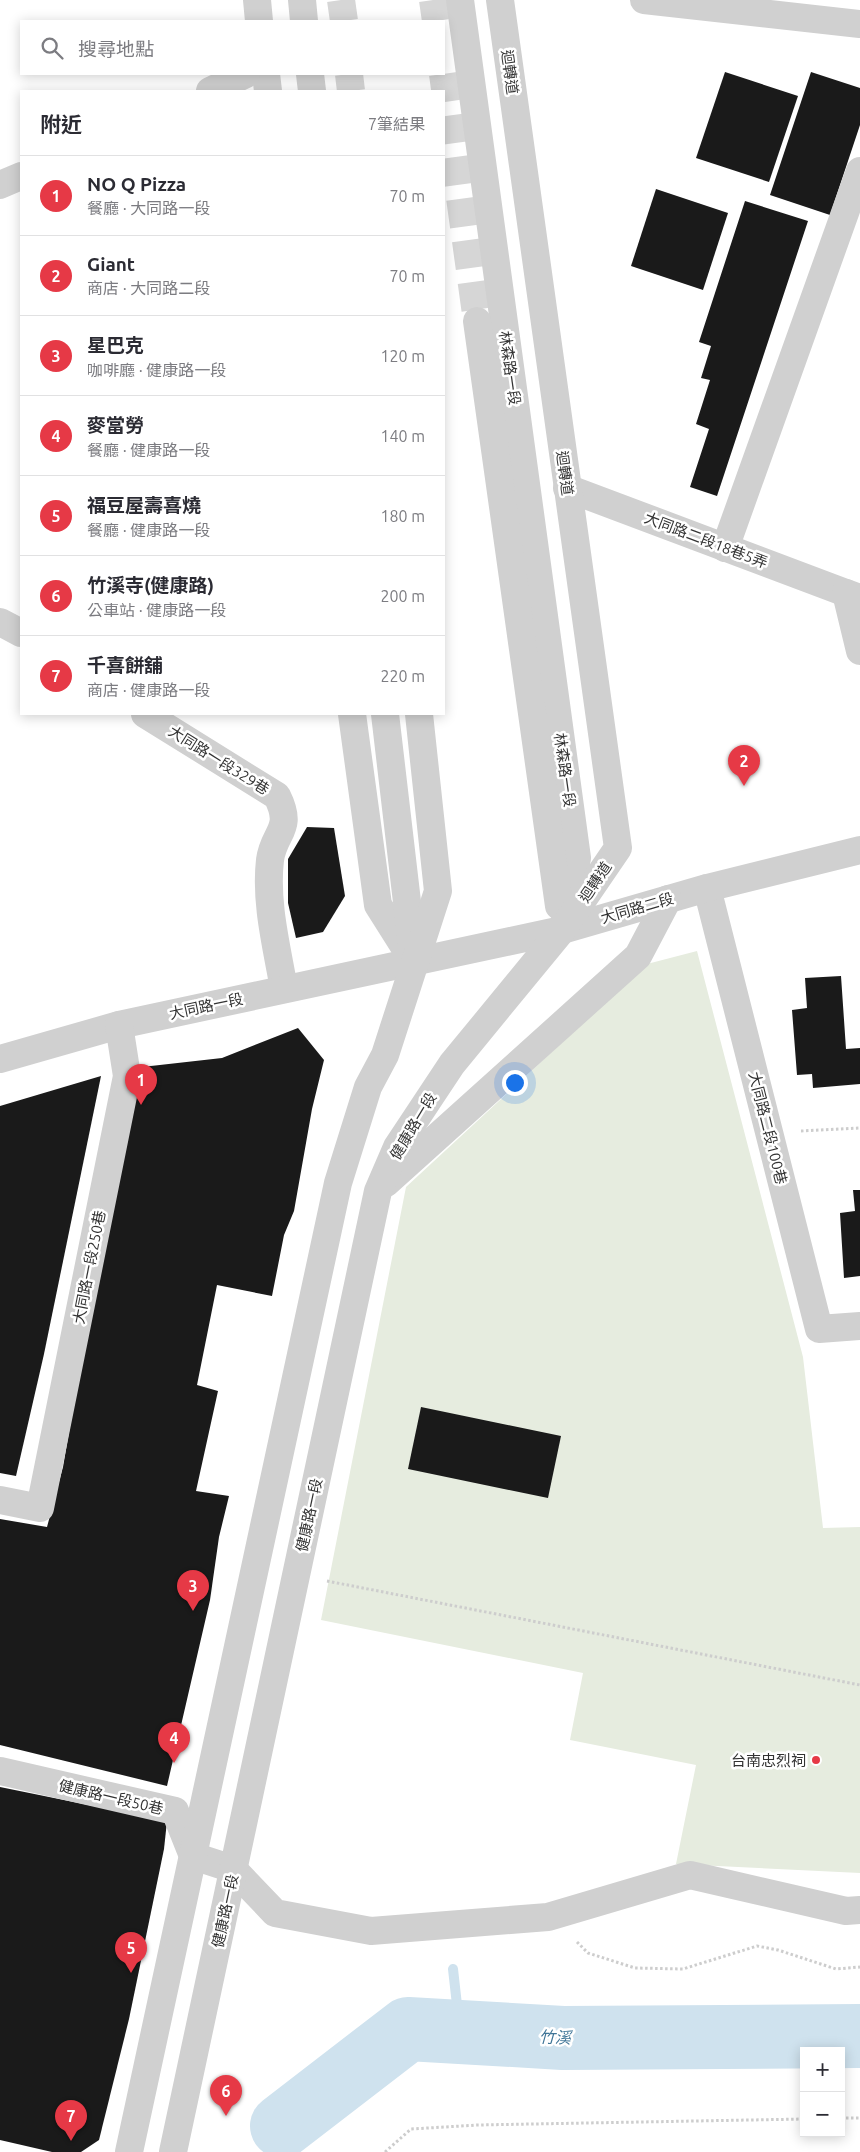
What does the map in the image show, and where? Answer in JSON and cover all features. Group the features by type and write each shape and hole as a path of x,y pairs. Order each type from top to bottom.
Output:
{"street":[{"path":"257,0 259,20"},
{"path":"302,0 304,20"},
{"name":"林森路一段","path":"460,0 577,858 562,930"},
{"name":"迴轉道","path":"500,0 618,848 562,930"},
{"path":"644,0 860,24"},
{"path":"212,90 244,75"},
{"path":"266,75 268,90"},
{"path":"310,75 312,90"},
{"path":"725,548 860,171"},
{"path":"0,185 20,176"},
{"name":"林森路一段","path":"477,321 562,930"},
{"name":"大同路二段18巷5弄","path":"567,488 853,596"},
{"path":"853,596 860,651"},
{"path":"0,622 20,632"},
{"name":"大同路一段329巷","path":"147,715 277,796 281,803 284,811 284,826 270,859 270,900 284,989"},
{"path":"352,715 378,905 414,962"},
{"path":"385,715 414,962"},
{"path":"129,2152 338,1183 368,1087 385,1055 438,891 419,715"},
{"name":"大同路二段","path":"414,962 562,930 707,888 860,850"},
{"name":"大同路二段100巷","path":"707,888 819,1329 860,1326"},
{"path":"378,1191 638,956 668,899"},
{"name":"健康路一段","path":"173,2152 378,1191 397,1147 452,1064 562,930"},
{"name":"大同路一段","path":"0,1059 118,1025 414,962"},
{"name":"大同路一段250巷","path":"0,1500 40,1508 127,1076 118,1025"},
{"name":"健康路一段50巷","path":"0,1771 175,1811 193,1856"},
{"path":"193,1856 234,1869 275,1913 371,1931 548,1917 690,1875 846,1911 860,1910"}],"path":[{"path":"770,1133 860,1128"},
{"path":"296,1575 860,1685"},
{"path":"548,1917 588,1953 635,1968 683,1969 757,1946 778,1950 836,1969 860,1967"},
{"path":"845,2118 860,2118"},
{"path":"385,2152 411,2128 800,2119"}],"shaded area":[{"path":"697,951 803,1357 823,1528 860,1527 860,1873 676,1864 696,1765 570,1740 583,1673 321,1620 406,1187 647,964"}],"building":[{"path":"725,72 798,96 769,182 696,158"},
{"path":"811,72 860,88 860,125 830,215 770,195"},
{"path":"656,189 728,213 703,290 631,266"},
{"path":"745,201 808,221 717,496 690,487 709,429 696,424 710,380 701,378 711,346 699,342"},
{"path":"307,827 334,828 345,896 323,932 296,938 288,903 288,859"},
{"path":"841,976 846,1049 860,1048 860,1084 813,1088 812,1074 797,1075 792,1010 807,1008 805,978"},
{"path":"298,1028 324,1060 312,1109 294,1211 284,1235 272,1296 217,1285 197,1385 218,1391 196,1491 229,1496 219,1537 210,1600 167,1786 0,1745 0,1519 47,1527 63,1467 142,1067 222,1058"},
{"path":"101,1076 44,1354 16,1476 0,1473 0,1106"},
{"path":"853,1190 860,1190 860,1276 844,1278 840,1213 855,1211"},
{"path":"421,1407 561,1436 548,1498 408,1469"},
{"path":"0,1787 167,1821 164,1849 129,2019 99,2140 81,2152 52,2152 0,2140"}],"waterway":[{"path":"453,1969 460,2032"},
{"name":"竹溪","path":"282,2126 408,2029 563,2038 860,2036"}],"tunnel":[{"path":"341,0 344,20"},
{"path":"433,0 436,20"},
{"path":"349,75 351,90"},
{"path":"443,75 477,321"}],"place":[{"name":"Giant","path":"744,786"},
{"name":"NO Q Pizza","path":"141,1105"},
{"name":"星巴克","path":"193,1611"},
{"name":"台南忠烈祠","path":"816,1760"},
{"name":"麥當勞","path":"174,1763"},
{"name":"福豆屋壽喜燒","path":"131,1973"},
{"name":"竹溪寺(健康路)","path":"226,2116"},
{"name":"千喜餅舖","path":"71,2141"}]}
